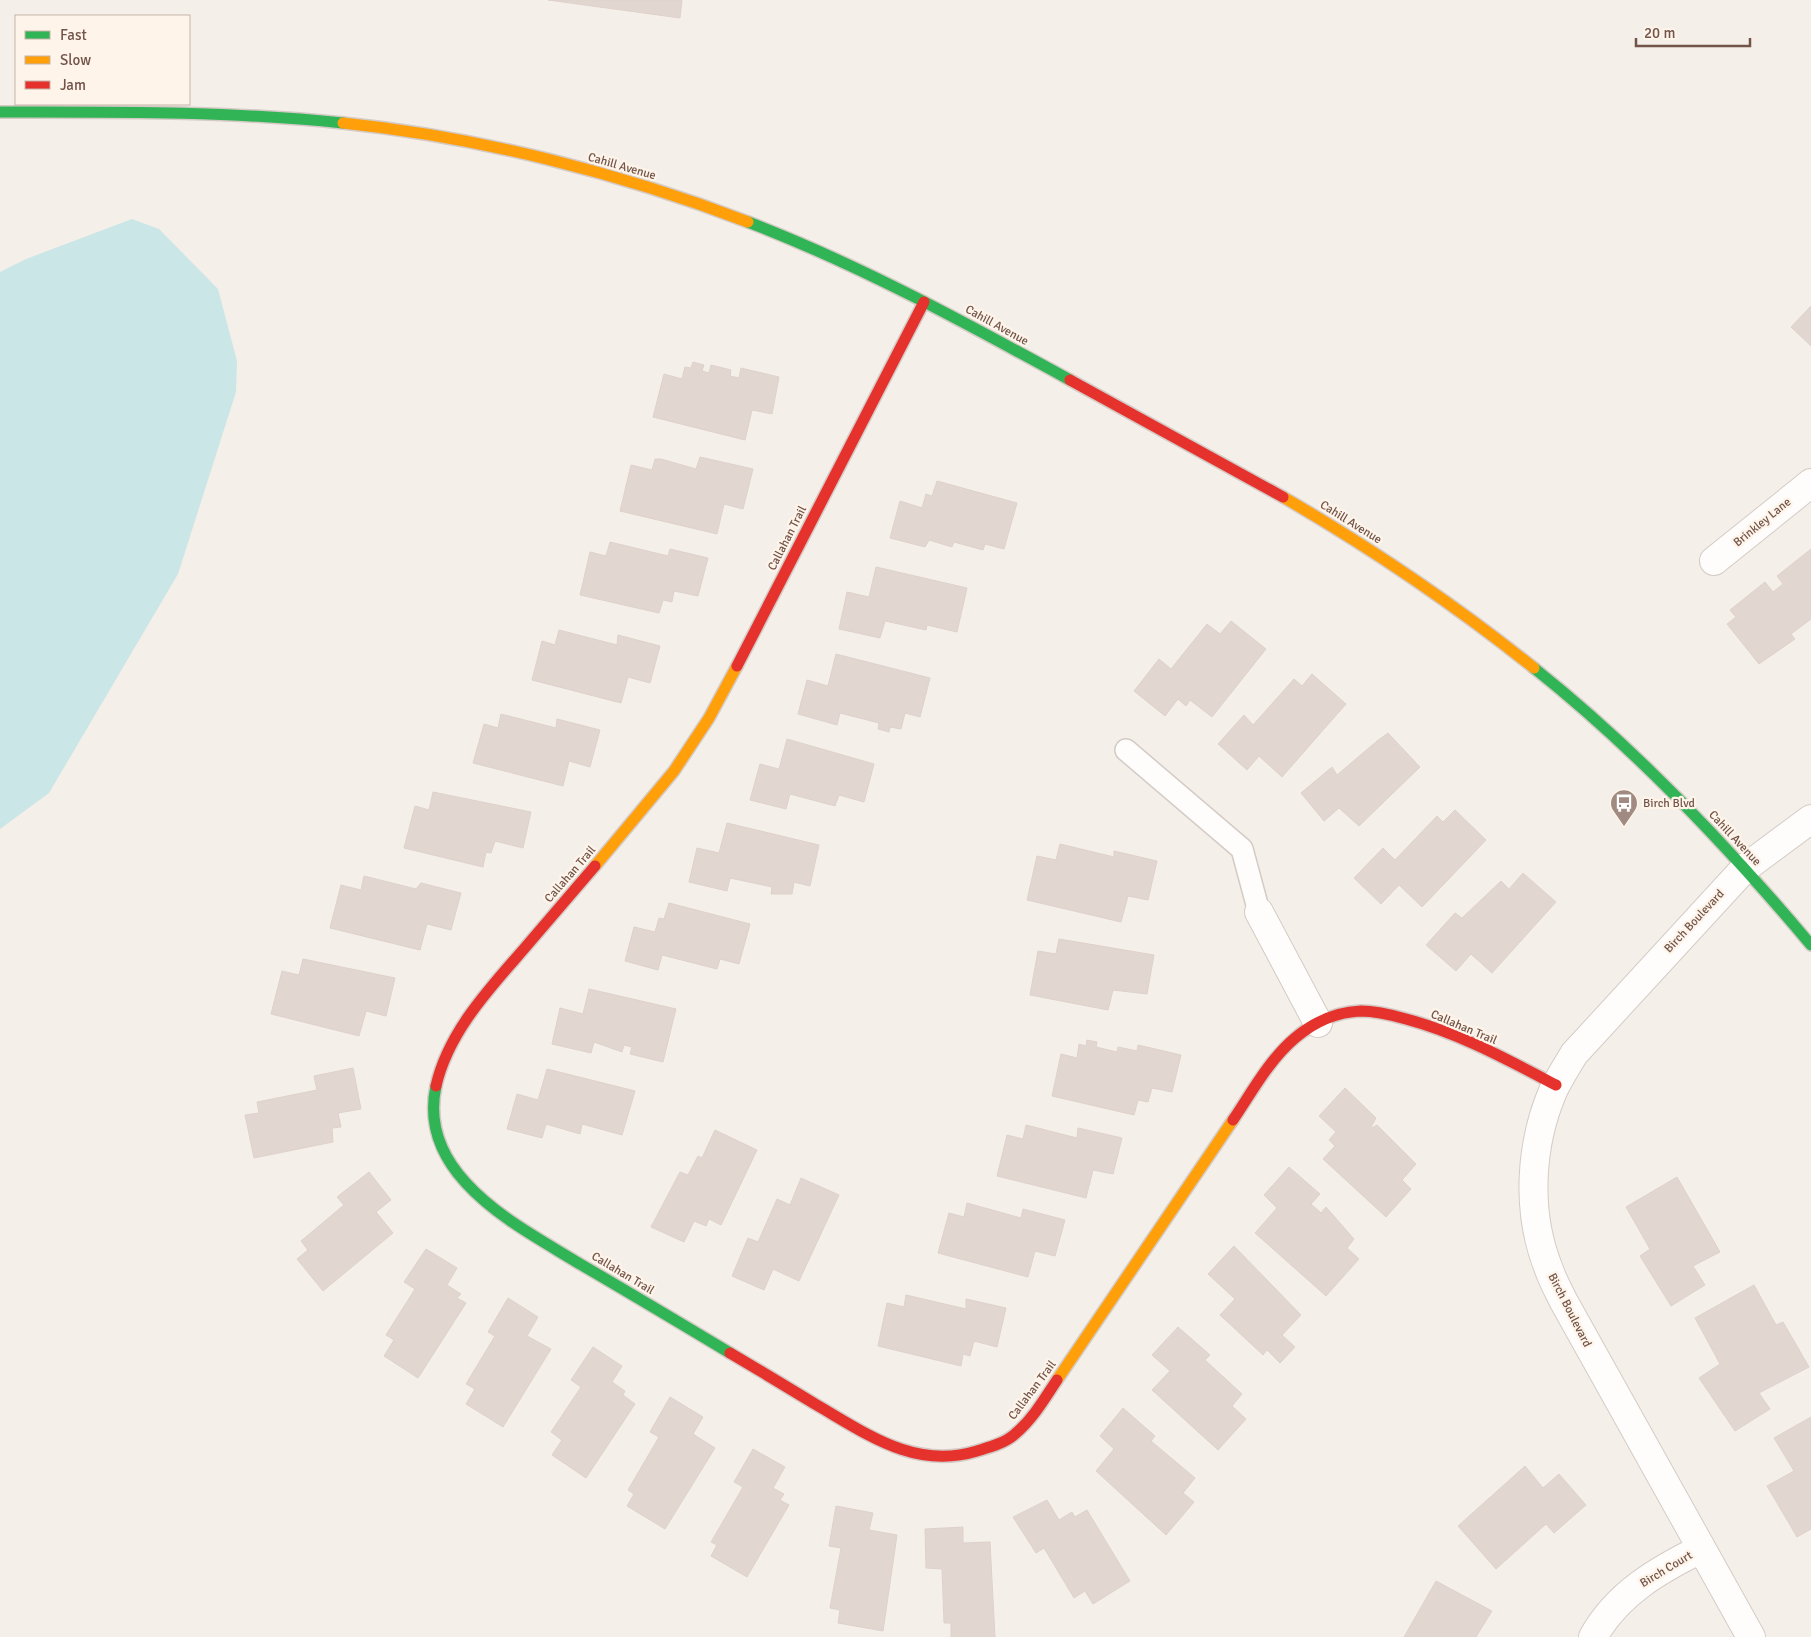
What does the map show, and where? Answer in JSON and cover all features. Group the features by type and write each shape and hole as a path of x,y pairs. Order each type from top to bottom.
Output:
{"street":[{"name":"Cahill Avenue","path":"0,112 148,112 261,116 375,126 492,147 575,166 687,200 822,252 924,302 1266,488 1361,544 1432,591 1508,647 1584,710 1679,798 1745,868 1811,945"},
{"name":"Callahan Trail","path":"924,302 746,650 709,718 651,800 485,994 457,1034 440,1067 433,1099 433,1120 440,1144 466,1182 500,1213 560,1252 873,1438 918,1455 944,1458 966,1455 998,1444 1015,1434 1036,1411 1274,1059 1292,1040 1318,1023 1340,1014 1364,1011 1395,1016 1433,1027 1486,1050 1556,1085"},
{"name":"Brinkley Lane","path":"1714,561 1811,483"},
{"name":"Birch Boulevard","path":"1750,1637 1564,1302 1547,1266 1538,1230 1532,1193 1543,1121 1556,1085 1574,1054 1745,868 1811,819"},
{"path":"1259,912 1318,1023"},
{"name":"Birch Court","path":"1593,1637 1601,1623 1613,1609 1639,1584 1670,1564 1701,1549"}],"lane":[{"path":"1126,750 1242,850 1259,912"}],"water":[{"path":"132,219 159,229 218,289 237,361 236,392 178,574 49,793 0,829 0,272 26,259"}],"building":[{"path":"548,0 682,0 680,18"},
{"path":"1811,306 1811,346 1791,327"},
{"path":"693,362 704,365 702,371 709,373 711,365 731,370 730,376 739,378 741,368 779,377 772,414 752,410 745,440 653,417 664,374 682,379 685,367 691,368"},
{"path":"700,457 753,469 743,509 724,504 717,534 620,511 631,465 652,470 655,459 661,459 696,469"},
{"path":"937,481 1017,503 1004,549 985,544 983,550 954,542 952,547 929,540 925,547 890,538 900,501 922,508 926,494 932,496"},
{"path":"610,542 668,556 670,549 708,558 698,596 674,591 672,602 663,600 659,613 580,595 590,552 606,556"},
{"path":"1811,549 1811,619 1791,634 1795,639 1759,664 1727,624 1736,617 1730,610 1765,582 1773,592 1783,584 1777,576"},
{"path":"876,567 967,588 957,632 927,625 926,630 885,621 880,638 839,629 847,592 869,597"},
{"path":"1231,621 1266,649 1212,717 1190,700 1186,706 1178,699 1165,716 1134,691 1159,659 1171,669 1207,624 1220,634"},
{"path":"559,630 617,645 618,635 660,646 650,683 628,677 621,703 532,680 542,641 555,645"},
{"path":"836,654 930,678 920,717 905,713 901,729 890,727 889,732 878,729 879,723 840,713 837,725 798,714 807,680 828,686"},
{"path":"1312,674 1346,704 1282,777 1259,756 1247,770 1218,744 1244,715 1253,725 1294,679 1302,686"},
{"path":"501,714 556,728 557,719 600,730 590,767 569,761 563,786 473,763 484,724 498,728"},
{"path":"1388,733 1420,767 1359,826 1339,808 1324,821 1301,793 1332,767 1337,775"},
{"path":"787,739 874,764 864,802 839,795 835,806 790,794 786,809 750,800 760,764 779,769"},
{"path":"433,792 531,812 523,848 495,841 491,853 486,852 483,867 404,848 415,806 429,810"},
{"path":"1455,810 1486,840 1422,907 1399,885 1381,904 1354,878 1383,848 1395,860 1437,816 1443,822"},
{"path":"727,823 819,845 810,886 794,882 792,894 771,894 772,887 730,878 727,891 689,882 697,848 719,853"},
{"path":"1060,844 1114,857 1114,851 1157,861 1148,900 1128,896 1121,922 1027,900 1037,856 1056,860"},
{"path":"1523,873 1556,902 1492,973 1471,954 1456,971 1426,945 1455,913 1462,918 1501,881 1509,889"},
{"path":"364,876 416,889 421,883 461,893 451,930 427,924 420,950 330,928 341,885 361,890"},
{"path":"669,903 750,924 739,964 720,959 717,969 662,955 658,970 625,961 634,927 655,932 659,918 664,919"},
{"path":"1059,939 1154,955 1147,994 1113,990 1108,1010 1030,995 1038,951 1056,954"},
{"path":"303,959 395,978 386,1016 366,1011 359,1036 271,1014 282,971 299,975"},
{"path":"589,989 676,1009 663,1062 630,1054 632,1047 624,1045 622,1052 594,1042 591,1053 552,1044 560,1008 583,1014"},
{"path":"1087,1040 1097,1042 1096,1047 1117,1052 1118,1047 1137,1051 1138,1045 1181,1055 1172,1092 1152,1088 1148,1102 1138,1100 1134,1115 1052,1096 1061,1054 1077,1058 1079,1044 1086,1046"},
{"path":"353,1068 361,1109 338,1113 341,1127 332,1128 333,1142 254,1158 245,1115 259,1113 257,1102 317,1090 314,1076"},
{"path":"547,1069 635,1091 622,1135 582,1124 580,1134 546,1124 542,1138 507,1129 517,1094 538,1100"},
{"path":"1345,1088 1376,1118 1370,1129 1377,1125 1416,1164 1402,1180 1411,1189 1386,1217 1323,1159 1335,1146 1329,1140 1336,1132 1319,1116"},
{"path":"1026,1125 1077,1138 1078,1128 1122,1138 1113,1174 1093,1170 1086,1198 997,1176 1007,1135 1023,1139"},
{"path":"715,1130 757,1150 721,1225 709,1219 706,1226 694,1221 684,1242 651,1227 680,1172 688,1175 698,1156 702,1158"},
{"path":"1289,1167 1320,1194 1311,1204 1321,1213 1326,1207 1354,1239 1347,1248 1359,1259 1326,1296 1255,1233 1277,1208 1264,1195"},
{"path":"369,1172 391,1200 376,1212 393,1233 323,1291 297,1259 308,1250 301,1241 344,1205 337,1197"},
{"path":"1677,1177 1720,1252 1693,1266 1705,1285 1671,1306 1640,1256 1650,1249 1626,1207"},
{"path":"801,1178 839,1195 799,1281 773,1269 764,1290 732,1276 748,1238 758,1242 777,1199 790,1205"},
{"path":"967,1203 1021,1218 1023,1209 1065,1220 1055,1256 1035,1251 1028,1277 938,1253 949,1213 964,1217"},
{"path":"1234,1246 1301,1315 1282,1335 1295,1347 1280,1363 1267,1350 1263,1355 1220,1315 1235,1299 1208,1274"},
{"path":"426,1249 457,1268 447,1285 461,1294 457,1298 466,1303 418,1378 384,1356 394,1340 386,1335 415,1289 404,1282"},
{"path":"1754,1285 1776,1325 1783,1322 1809,1367 1759,1393 1770,1409 1735,1431 1699,1378 1720,1364 1695,1318"},
{"path":"906,1295 966,1309 966,1299 1006,1308 997,1347 974,1341 970,1356 963,1354 961,1366 878,1346 887,1303 904,1307"},
{"path":"508,1298 538,1317 527,1336 551,1349 503,1427 466,1404 475,1389 466,1384 495,1336 488,1332"},
{"path":"1178,1327 1210,1355 1205,1360 1242,1394 1232,1406 1246,1419 1218,1450 1152,1390 1170,1371 1152,1355"},
{"path":"593,1347 622,1366 612,1382 625,1391 623,1395 635,1404 586,1478 552,1455 562,1440 551,1432 581,1387 571,1380"},
{"path":"670,1397 703,1417 693,1434 715,1448 665,1529 627,1506 634,1494 628,1490 659,1437 650,1432"},
{"path":"1123,1408 1155,1436 1151,1441 1195,1478 1183,1493 1194,1502 1166,1535 1096,1471 1114,1449 1100,1436"},
{"path":"1811,1417 1811,1529 1797,1537 1767,1486 1794,1471 1774,1438"},
{"path":"753,1449 785,1467 773,1488 784,1494 780,1500 789,1505 747,1577 711,1556 717,1545 711,1542 743,1487 734,1482"},
{"path":"1525,1466 1543,1488 1559,1474 1586,1505 1554,1533 1546,1524 1496,1569 1458,1526"},
{"path":"1047,1500 1059,1520 1072,1512 1075,1517 1087,1510 1130,1581 1093,1604 1085,1591 1074,1598 1044,1548 1036,1553 1013,1517"},
{"path":"836,1506 873,1513 869,1530 897,1535 883,1631 838,1623 840,1610 830,1608 841,1548 829,1546"},
{"path":"963,1527 963,1543 990,1542 995,1637 951,1637 951,1623 944,1623 942,1569 926,1568 925,1529"},
{"path":"1436,1581 1492,1611 1476,1637 1404,1637"}],"traffic: fast":[{"path":"0,112 214,114 343,123"},
{"path":"748,222 831,257 911,295 1070,380"},
{"path":"1534,668 1572,699 1645,765 1714,835 1811,945"},
{"path":"436,1086 434,1100 435,1126 443,1150 457,1173 491,1207 535,1237 730,1353"}],"traffic: slow":[{"path":"343,123 445,137 548,159 650,188 748,222"},
{"path":"1283,497 1348,536 1412,578 1534,668"},
{"path":"595,866 674,771 709,718 737,666"},
{"path":"1057,1380 1233,1120"}],"traffic: jam":[{"path":"737,666 924,302"},
{"path":"1070,380 1283,497"},
{"path":"436,1086 450,1048 471,1013 496,981 595,866"},
{"path":"1233,1120 1269,1066 1295,1038 1310,1027 1326,1019 1343,1013 1361,1011 1378,1012 1445,1032 1483,1048 1556,1085"},
{"path":"730,1353 873,1437 892,1446 933,1456 954,1456 977,1451 1007,1440 1027,1422 1057,1380"}],"place":[{"name":"Birch Blvd","path":"1624,827"}]}
